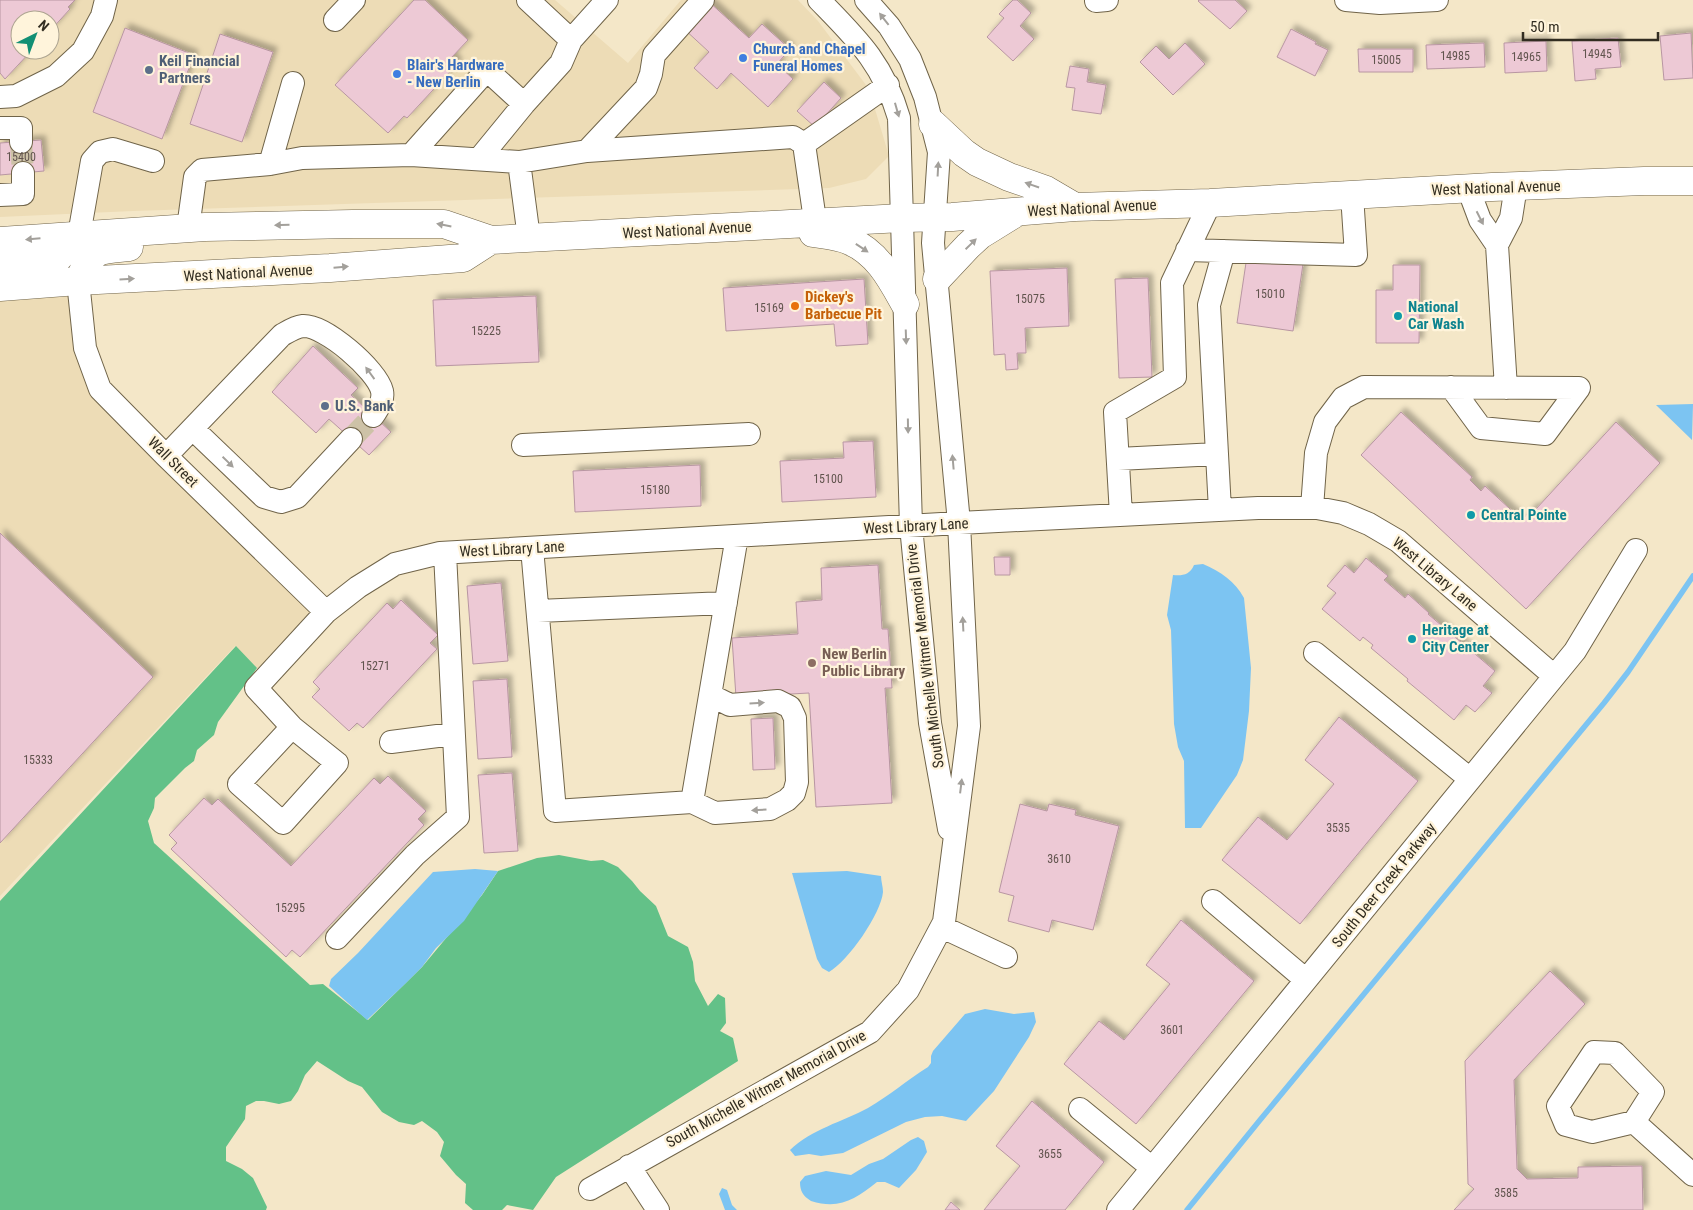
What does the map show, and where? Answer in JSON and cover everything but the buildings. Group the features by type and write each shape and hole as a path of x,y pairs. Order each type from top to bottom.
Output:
{"main road":[{"path":"933,124 977,162 1009,178 1046,190 1075,207"},
{"name":"West National Avenue","path":"0,241 188,228 353,224 444,224 491,240 764,226 816,228 902,218 934,218 1075,207 1210,203 1644,180 1693,181"},
{"path":"937,279 980,236 1018,212"},
{"path":"78,281 95,252 175,243 181,240 188,228"},
{"path":"816,228 849,240 875,258 888,275 905,304"},
{"path":"0,267 48,263 57,259 79,235"},
{"path":"78,281 79,235"},
{"name":"West National Avenue","path":"0,287 78,281 330,268 463,258 491,240"}],"street":[{"path":"0,97 16,96 56,76 83,51 102,16 106,0"},
{"path":"335,20 354,0"},
{"path":"479,159 524,104 561,63 571,40 607,0"},
{"path":"587,152 646,88 651,74 654,55 704,0"},
{"name":"South Michelle Witmer Memorial Drive","path":"819,0 863,46 877,65 888,85 899,118 911,526 930,723 953,852"},
{"name":"South Michelle Witmer Memorial Drive","path":"590,1188 870,1032 908,990 944,922 968,726 959,523 933,242 939,152 923,90 910,58 889,26 866,0"},
{"path":"1096,1 1106,0"},
{"path":"1346,0 1380,3 1437,0"},
{"path":"542,5 571,40"},
{"path":"411,155 485,72 488,72 524,104"},
{"path":"270,164 293,83"},
{"path":"804,144 888,85"},
{"path":"188,228 195,177 202,170 270,164 302,158 411,155 519,162 587,152 793,137 804,144 816,228"},
{"path":"79,235 92,161 100,152 113,150 153,161"},
{"path":"519,162 529,238"},
{"path":"0,195 23,194 23,177"},
{"path":"1506,388 1498,245 1511,218 1516,186"},
{"path":"1468,188 1480,220 1498,245"},
{"path":"1187,250 1356,255 1352,195"},
{"path":"1121,515 1115,412 1175,377 1172,283 1210,203"},
{"path":"1220,510 1209,305 1224,251"},
{"name":"Wall Street","path":"78,281 86,348 100,389 326,612"},
{"path":"166,456 271,345 292,329 305,326 324,333 346,347 368,369 382,390 382,401 374,416"},
{"path":"1312,508 1316,453 1325,422 1343,398 1364,387 1450,387 1579,388 1545,434 1481,428 1450,387"},
{"path":"193,429 264,497 280,502 297,497 351,439"},
{"path":"523,445 750,434"},
{"path":"1118,459 1218,454"},
{"name":"West Library Lane","path":"292,726 261,683 326,612 358,587 395,564 445,552 1220,510 1312,508 1343,513 1369,524 1398,540 1554,676"},
{"path":"692,802 737,536"},
{"path":"532,548 555,811 692,802 715,813 770,809 787,800 794,793 797,782 795,718 790,707 778,701 730,704 710,695"},
{"name":"South Deer Creek Parkway","path":"1118,1210 1575,651 1636,550"},
{"path":"337,938 415,855 458,817 445,552"},
{"path":"538,611 726,603"},
{"path":"1315,653 1470,780"},
{"path":"391,742 453,734"},
{"path":"1213,901 1306,980"},
{"path":"942,927 1006,957"},
{"path":"1080,1109 1152,1168"},
{"path":"1634,1122 1693,1175"},
{"path":"629,1166 658,1210"}],"shaded area":[{"path":"0,0 555,0 628,63 681,0 798,0 818,21 869,89 889,156 866,179 829,188 0,217"},
{"path":"78,281 100,389 326,612 266,677 235,646 0,896 0,287"}],"green space":[{"path":"236,646 257,668 218,722 214,735 197,750 194,761 155,798 154,808 148,821 154,843 310,985 323,984 368,1020 422,967 482,895 498,871 537,858 559,855 591,861 603,860 618,867 656,906 668,936 688,947 693,962 695,981 708,1006 718,994 725,998 726,1023 720,1031 733,1038 738,1061 556,1177 533,1210 507,1205 502,1210 473,1210 465,1203 466,1184 440,1156 444,1142 437,1132 422,1121 414,1125 399,1122 382,1112 362,1087 348,1081 317,1061 305,1075 291,1101 279,1104 256,1101 246,1106 245,1119 226,1147 226,1161 242,1169 253,1178 267,1207 266,1210 0,1210 0,901"}],"water":[{"path":"1693,404 1692,440 1656,405"},
{"path":"1203,564 1227,578 1244,598 1251,668 1249,711 1243,760 1237,775 1201,828 1185,828 1184,761 1178,747 1174,724 1171,630 1167,615 1173,575 1185,574 1194,565"},
{"path":"475,869 498,871 464,921 436,948 422,967 367,1020 329,986 331,979 358,953 433,872"},
{"path":"847,871 881,876 883,892 881,901 870,924 854,948 829,972 822,968 817,959 792,873"},
{"path":"985,1009 1014,1014 1034,1012 1036,1022 1029,1037 994,1091 966,1121 942,1116 925,1117 906,1122 843,1153 821,1156 809,1154 795,1156 790,1150 817,1131 868,1108 928,1067 931,1063 933,1051 965,1014"},
{"path":"918,1137 924,1141 927,1152 916,1170 899,1188 885,1182 877,1182 854,1198 830,1204 811,1201 801,1191 800,1182 805,1176 826,1171 851,1175 869,1164 883,1159"},
{"path":"722,1188 727,1190 732,1205 737,1210 725,1210 719,1194"}],"waterway":[{"path":"1187,1210 1604,703 1628,672 1693,576"}],"tunnel":[{"path":"21,142 23,173"},
{"path":"351,439 373,416"}],"place":[{"name":"Church and Chapel Funeral Homes","path":"743,58"},
{"name":"Keil Financial Partners","path":"149,70"},
{"name":"Blair's Hardware - New Berlin","path":"397,74"},
{"name":"Dickey's Barbecue Pit","path":"795,306"},
{"name":"National Car Wash","path":"1398,316"},
{"name":"U.S. Bank","path":"325,406"},
{"name":"Central Pointe","path":"1471,515"},
{"name":"Heritage at City Center","path":"1412,639"},
{"name":"New Berlin Public Library","path":"812,663"}]}
